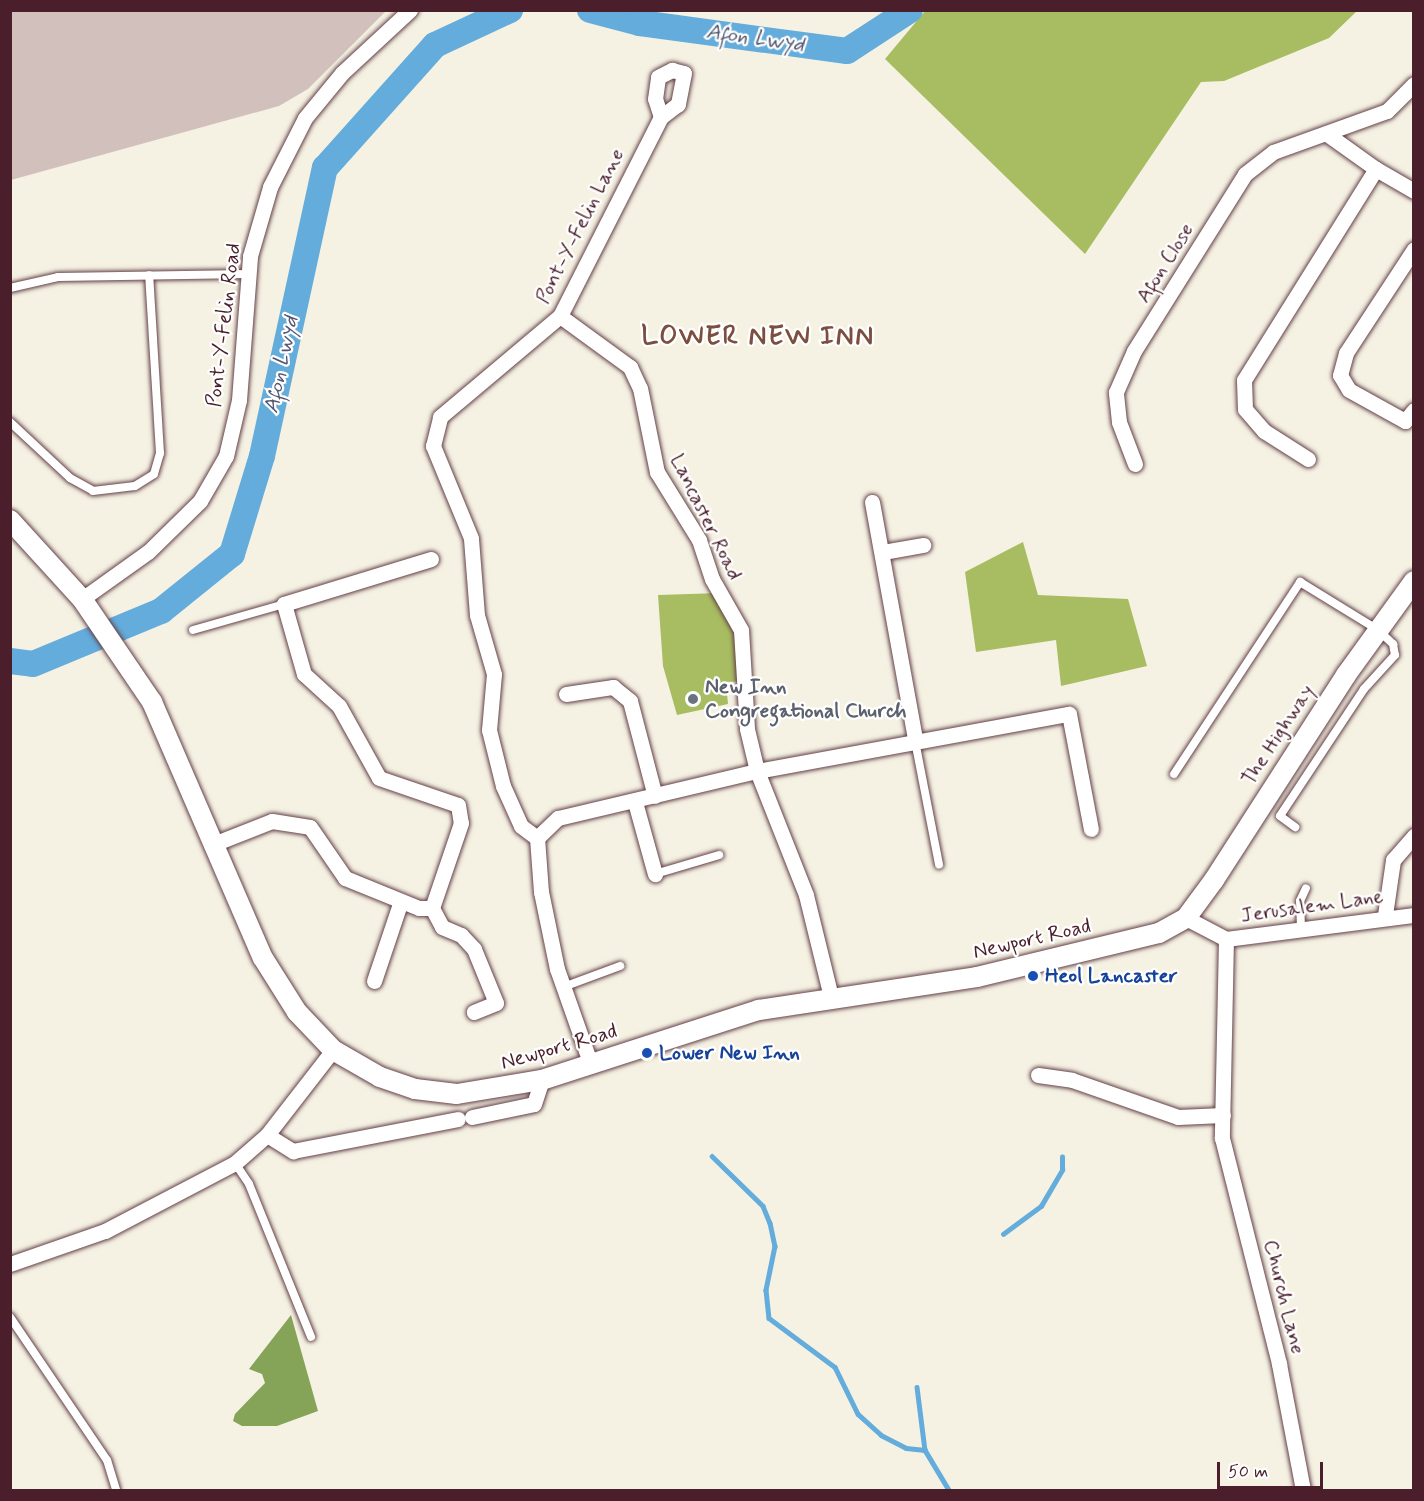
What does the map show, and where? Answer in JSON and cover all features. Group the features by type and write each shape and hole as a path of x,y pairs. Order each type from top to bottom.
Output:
{"street":[{"name":"Pont-Y-Felin Road","path":"82,599 148,552 193,508 226,456 239,400 248,274 270,187 305,118 342,73 410,10"},
{"name":"Afon Close","path":"1135,464 1119,422 1116,393 1134,351 1245,174 1273,152 1387,111 1413,84"},
{"name":"Pont-Y-Felin Lane","path":"537,838 521,826 503,786 489,730 494,674 477,615 471,538 433,446 440,417 560,316 662,117"},
{"path":"1327,134 1376,169 1413,191"},
{"path":"1308,459 1264,431 1245,409 1244,380 1376,169"},
{"path":"1413,249 1407,273 1346,353 1340,375 1349,390 1405,421 1413,410"},
{"name":"Lancaster Road","path":"560,316 630,367 640,388 657,472 694,531 712,579 741,630 747,729 757,771 806,895 831,997"},
{"path":"872,502 884,552 915,739"},
{"path":"10,520 82,599 124,656 178,750 263,958 297,1012 333,1050 267,1135 235,1163 105,1231 10,1264"},
{"path":"884,552 923,545"},
{"path":"431,559 284,604 304,674 339,706 379,778 458,804 461,823 432,908 442,927 461,935 474,949 492,992 496,1003 474,1012"},
{"name":"The Highway","path":"1186,918 1413,581"},
{"path":"566,694 613,687 630,701 655,796"},
{"path":"591,1065 563,987 540,892 537,838 558,819 757,771 915,739 1069,714 1091,829"},
{"path":"635,802 655,874"},
{"path":"216,843 272,821 310,827 345,878 401,901 432,908"},
{"path":"1384,915 1393,860 1413,836"},
{"path":"374,981 401,901"},
{"name":"Jerusalem Lane","path":"1186,918 1226,939 1384,915 1413,915"},
{"name":"Newport Road","path":"333,1050 415,1089 457,1094 542,1080 759,1010 831,997 977,977 1159,933 1186,918"},
{"name":"Church Lane","path":"1226,939 1222,1138 1279,1364 1303,1491"},
{"path":"1038,1075 1072,1080 1178,1117 1223,1115"},
{"path":"267,1135 293,1151 465,1118 534,1104 542,1080"}],"lane":[{"path":"10,288 58,277 248,274"},
{"path":"10,422 70,478 93,491 135,486 154,474 160,453 148,275"},
{"path":"1174,774 1300,582 1378,630 1393,644 1395,655 1364,689 1280,816 1295,827"},
{"path":"194,630 284,604"},
{"path":"915,739 939,865"},
{"path":"655,874 719,855"},
{"path":"1301,928 1300,901 1306,888"},
{"path":"563,987 620,966"},
{"path":"235,1163 249,1184 312,1337"},
{"path":"10,1317 107,1460 116,1491"}],"shaded area":[{"path":"11,10 386,11 308,89 279,106 11,180"}],"green space":[{"path":"925,11 1357,11 1329,38 1224,81 1201,82 1085,254 885,59"},
{"path":"1023,542 1038,595 1128,599 1147,666 1061,686 1056,640 976,652 965,572"},
{"path":"720,593 741,630 747,681 726,682 728,704 677,715 663,666 658,595"},
{"path":"291,1315 318,1411 277,1426 242,1426 233,1421 235,1414 265,1383 262,1374 249,1369"}],"waterway":[{"name":"Afon Lwyd","path":"10,661 33,664 161,611 232,554 262,456 325,168 435,45 510,10"},
{"name":"Afon Lwyd","path":"590,10 640,23 847,51 910,10"},
{"path":"712,1156 763,1206 770,1223 775,1246 766,1290 769,1318 835,1367 858,1414 881,1435 906,1448 925,1450"},
{"path":"1003,1234 1041,1206 1062,1170 1062,1157"},
{"path":"917,1387 925,1450 949,1490"}],"place":[{"name":"New Inn Congregational Church","path":"693,699"},
{"name":"Heol Lancaster","path":"1033,976"},
{"name":"Lower New Inn","path":"647,1053"}],"district":[{"name":"LOWER NEW INN","path":"758,337"}]}
